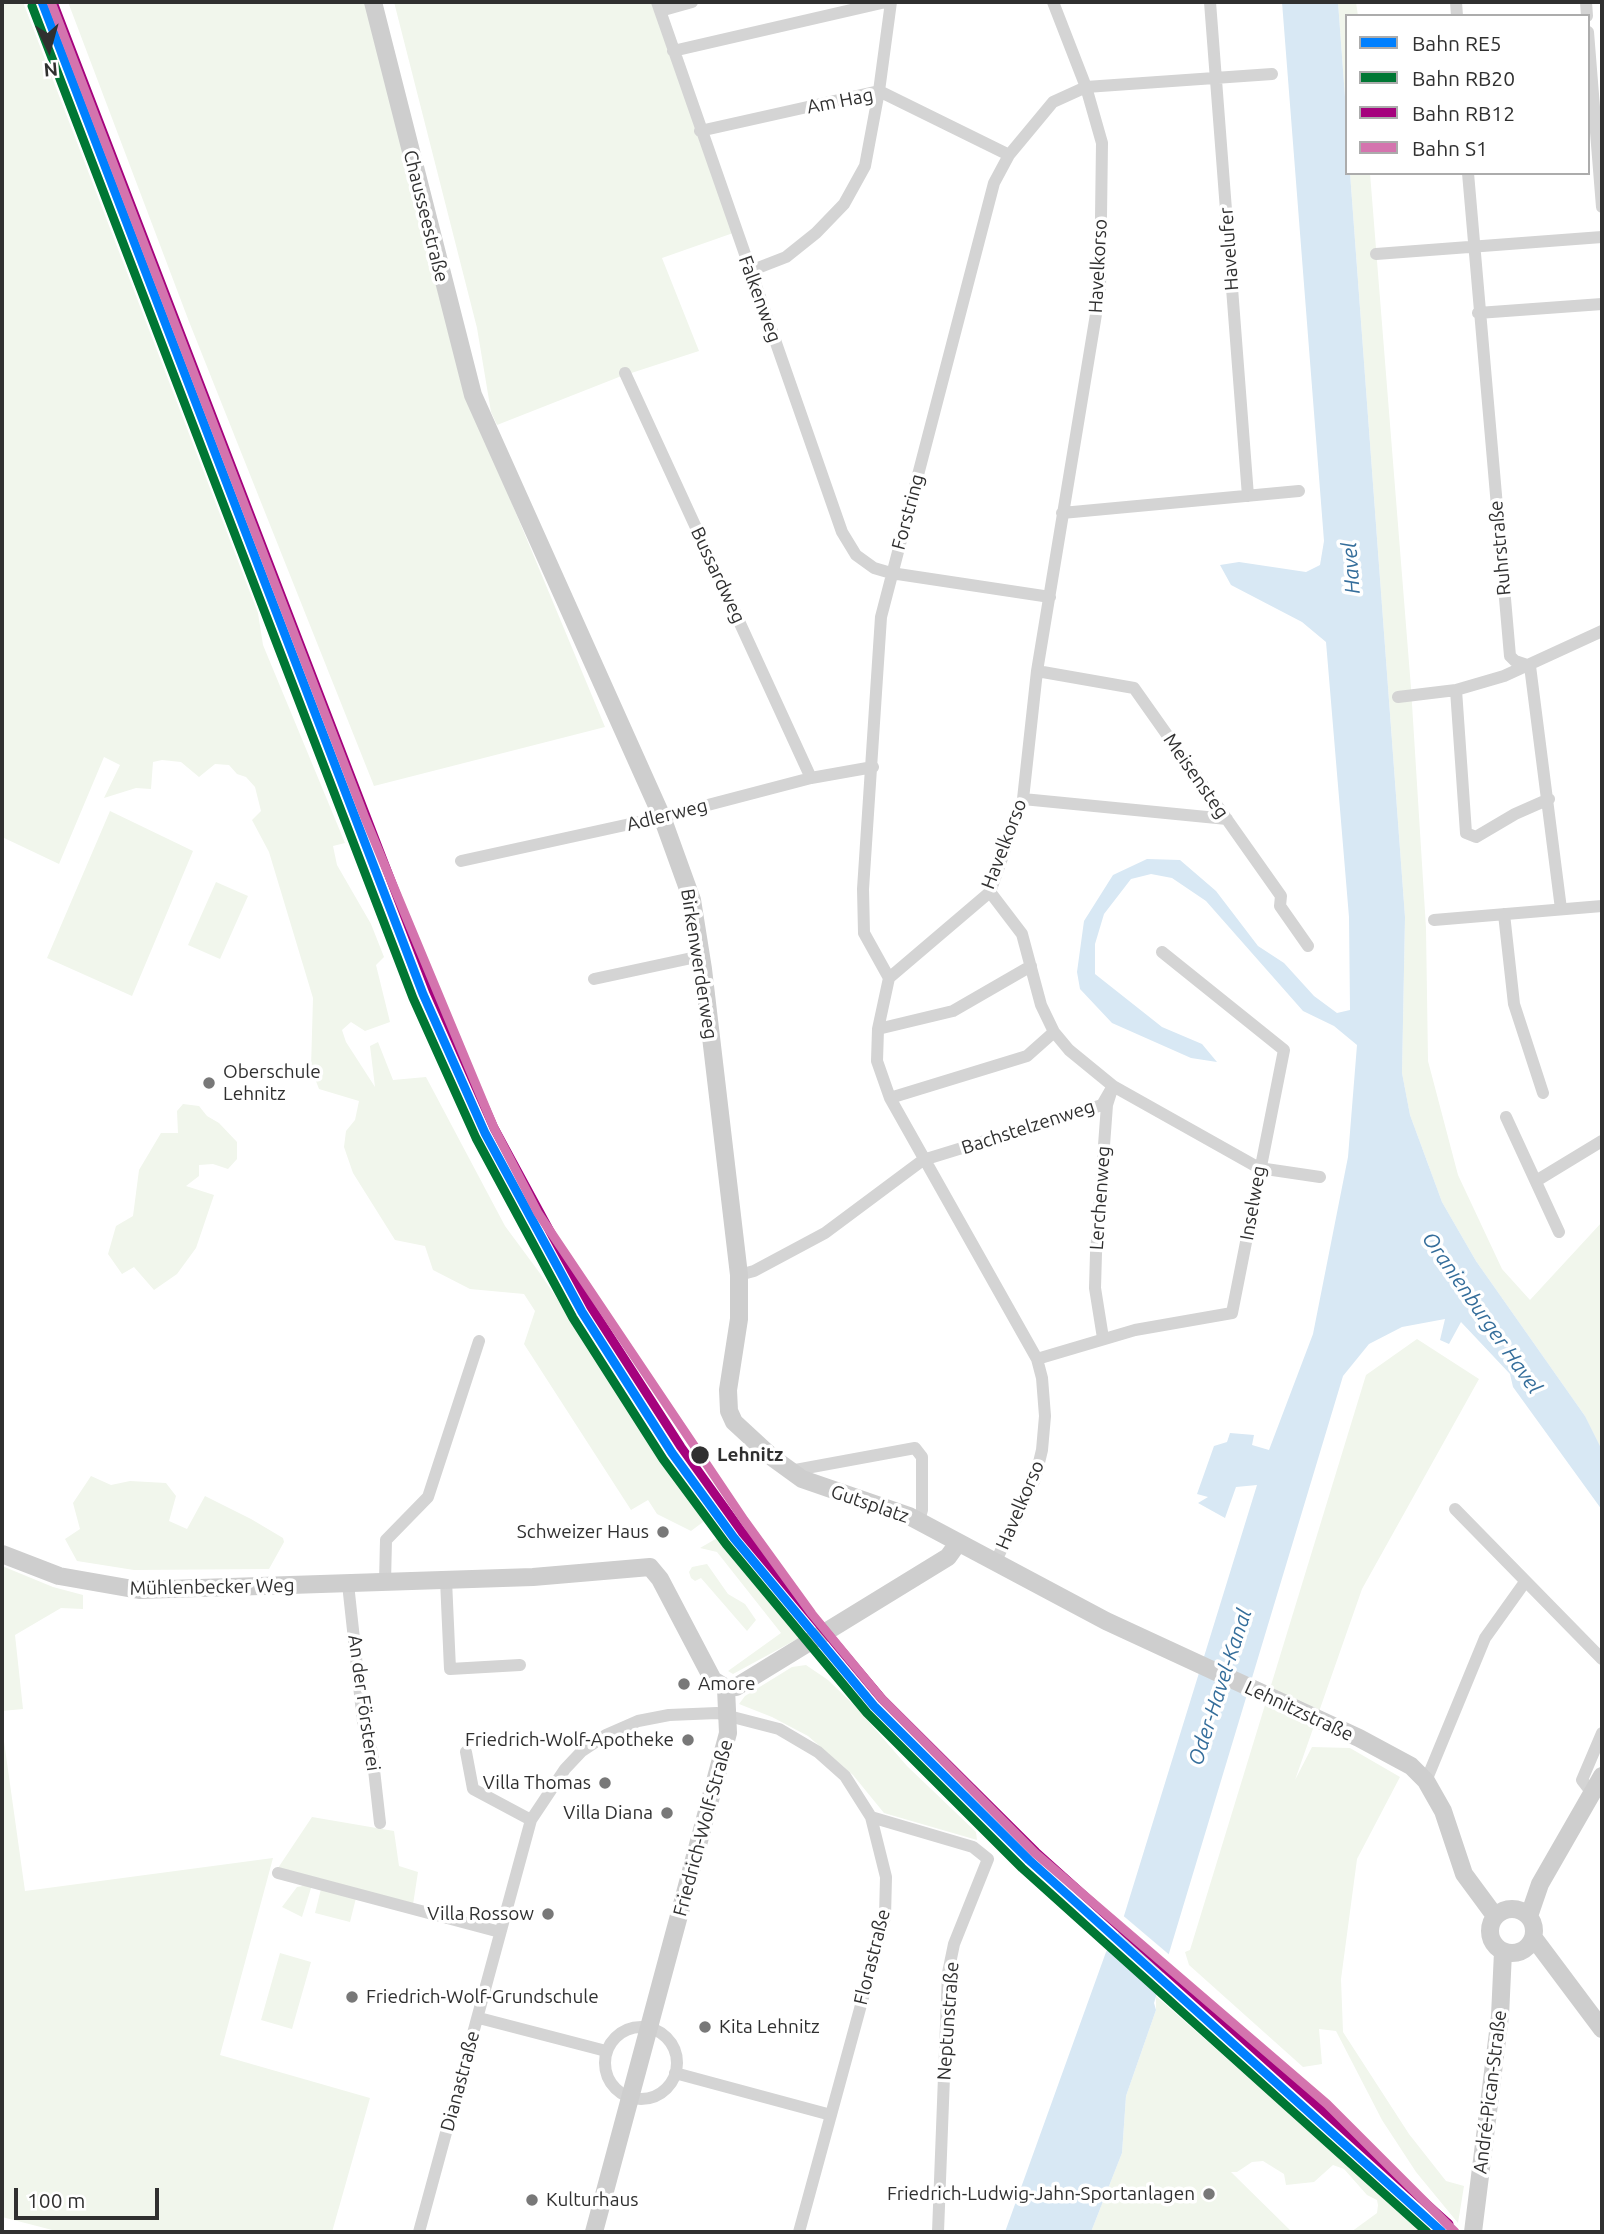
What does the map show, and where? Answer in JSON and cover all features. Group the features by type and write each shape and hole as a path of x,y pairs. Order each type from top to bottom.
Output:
{"street":[{"name":"Chausseestraße","path":"373,2 446,294 473,395 486,428"},
{"path":"659,6 692,2"},
{"path":"673,51 889,2 880,91 865,166 844,204 786,257 750,271"},
{"name":"Havelkorso","path":"995,1563 1035,1479 1042,1450 1045,1416 1037,1359 890,1098 877,1061 878,1029 889,978 989,892 1023,799 1037,671 1100,290 1102,143 1086,87 1053,2"},
{"name":"Havelufer","path":"1210,2 1248,496"},
{"name":"Falkenweg","path":"659,6 700,131 842,532 856,555 874,568 891,573 1050,597"},
{"path":"1590,45 1597,92 1602,207"},
{"path":"1086,87 1272,74"},
{"name":"Forstring","path":"889,978 864,933 863,889 881,617 994,183 1009,155 1053,102 1086,87"},
{"name":"Am Hag","path":"700,131 880,91 1009,155"},
{"name":"Ruhrstraße","path":"1468,175 1478,313 1510,656 1515,662 1530,666"},
{"path":"1376,254 1602,237"},
{"path":"1478,313 1602,304"},
{"name":"Bussardweg","path":"625,373 811,778"},
{"name":"Birkenwerderweg","path":"486,428 662,817 686,878 701,956 739,1275 739,1319 728,1390 729,1411 747,1434 790,1471"},
{"path":"1062,513 1298,491"},
{"path":"1398,697 1456,690 1530,666 1602,631"},
{"path":"1530,666 1561,909"},
{"name":"Meisensteg","path":"1037,671 1134,688 1281,897 1280,906 1308,946"},
{"path":"1456,690 1466,834 1476,837 1515,814 1549,799"},
{"name":"Adlerweg","path":"461,861 662,817 811,778 873,767"},
{"path":"1023,799 1227,820"},
{"path":"989,892 1022,934 1041,1005 1054,1032 1069,1050 1113,1086"},
{"path":"1434,920 1602,906"},
{"path":"1504,914 1514,1004 1543,1093"},
{"name":"Inselweg","path":"1037,1359 1103,1338 1232,1313 1284,1050 1163,952"},
{"path":"594,979 701,956"},
{"path":"878,1029 953,1011 1031,966"},
{"path":"890,1098 1027,1056 1054,1032"},
{"name":"Bachstelzenweg","path":"739,1275 754,1271 825,1233 923,1160 1102,1105 1113,1086 1259,1168 1320,1177"},
{"name":"Lerchenweg","path":"1103,1338 1096,1288 1096,1253 1107,1105 1113,1086"},
{"path":"1506,1116 1559,1232"},
{"path":"1536,1181 1602,1141"},
{"path":"385,1582 386,1540 428,1497 479,1341"},
{"name":"Gutsplatz","path":"915,1448 922,1457 922,1510 919,1521 813,1484 790,1471 915,1448"},
{"path":"1455,1508 1602,1659"},
{"name":"Lehnitzstraße","path":"919,1521 995,1563 1198,1664 1400,1759 1426,1781 1443,1811 1464,1874 1495,1916"},
{"path":"726,1688 736,1687 948,1557 958,1542"},
{"name":"Mühlenbecker Weg","path":"2,1554 59,1576 139,1590 544,1576 650,1567 660,1578 713,1680 726,1688"},
{"path":"446,1580 450,1669 520,1665"},
{"path":"1426,1781 1485,1639 1525,1582"},
{"name":"An der Försterei","path":"348,1584 363,1722 372,1752 380,1824"},
{"name":"Friedrich-Wolf-Straße","path":"594,2232 728,1733 726,1688"},
{"name":"Dianastraße","path":"419,2232 531,1820 565,1769 582,1751 606,1735 638,1721 669,1714 727,1715"},
{"name":"Florastraße","path":"727,1715 779,1729 818,1752 845,1776 871,1817 886,1877 884,1917 799,2232"},
{"path":"1592,1793 1582,1780 1602,1732"},
{"path":"466,1752 473,1788 531,1820"},
{"path":"1602,1776 1522,1913 1530,1942 1553,1963 1602,2029"},
{"name":"Neptunstraße","path":"871,1817 973,1847 988,1858 954,1944 947,1972 938,2232"},
{"path":"278,1872 500,1931"},
{"path":"1522,1913 1504,1910 1495,1916 1490,1934 1503,1952 1513,1953 1530,1942"},
{"name":"André-Pican-Straße","path":"1473,2232 1500,2016 1503,1952"},
{"path":"479,2018 606,2051"},
{"path":"649,2028 666,2036 672,2044 676,2053 675,2073 659,2094 646,2098 629,2097 614,2087 608,2079 605,2070 606,2051 623,2031 649,2028"},
{"path":"675,2073 831,2115"}],"shaded area":[{"path":"2,2 23,2 258,613 263,645 345,843 333,846 337,865 371,924 384,957 376,965 390,1022 365,1031 351,1022 342,1030 346,1042 375,1087 370,1046 378,1042 393,1080 426,1077 505,1226 707,1519 691,1531 657,1514 648,1500 631,1510 524,1344 535,1311 524,1294 470,1289 433,1270 425,1246 395,1240 353,1173 344,1147 346,1131 355,1120 359,1101 319,1089 311,1068 313,998 269,852 252,820 261,811 255,787 246,777 237,774 229,765 215,764 199,777 181,762 162,760 153,762 151,789 136,788 104,798 120,765 104,757 59,864 2,837"},
{"path":"68,2 366,2 468,398 605,727 374,786 188,319"},
{"path":"394,2 657,2 736,232 662,258 699,351 619,377 497,425 491,412 477,328"},
{"path":"1338,2 1356,2 1358,14 1345,14 1345,97"},
{"path":"1350,175 1370,175 1411,688 1426,928 1428,1061 1458,1175 1502,1269 1530,1300 1602,1222 1602,1450 1585,1416 1476,1261 1442,1202 1410,1115 1402,1073 1405,917"},
{"path":"110,811 193,851 132,996 47,958"},
{"path":"216,882 248,896 220,959 188,945"},
{"path":"183,1104 199,1106 207,1116 219,1123 237,1142 237,1159 228,1169 213,1164 199,1165 199,1176 186,1186 214,1195 196,1248 177,1274 154,1290 134,1267 122,1274 108,1254 116,1226 133,1216 139,1170 161,1133 178,1133 177,1111"},
{"path":"1417,1339 1479,1379 1362,1589 1295,1780 1312,1747 1350,1748 1400,1777 1357,1859 1341,1979 1343,2032 1409,2134 1446,2181 1464,2186 1458,2223 1416,2172 1382,2120 1336,2031 1319,2029 1322,2064 1303,2067 1189,1965 1185,1952 1190,1950 1366,1375"},
{"path":"91,1476 111,1485 130,1481 166,1483 176,1496 169,1521 187,1529 205,1496 251,1519 283,1538 284,1542 269,1569 134,1570 77,1561 65,1539 80,1529 73,1503"},
{"path":"719,1537 801,1637 733,1674 728,1671 781,1633 717,1552 700,1548"},
{"path":"707,1564 728,1594 745,1604 756,1620 747,1631 701,1578 695,1581 691,1578 689,1572 692,1567"},
{"path":"2,1566 53,1587 83,1595 83,1609 61,1608 15,1635 23,1709 2,1711"},
{"path":"806,1665 828,1680 855,1706 907,1766 976,1832 977,1840 884,1813 853,1775 808,1736 739,1704 745,1696 792,1667"},
{"path":"2,1727 25,1891 273,1858 220,2055 370,2098 332,2232 60,2232 2,2217"},
{"path":"312,1817 394,1831 399,1866 418,1872 412,1911 312,1885 302,1917 282,1907 297,1887 303,1886 274,1874"},
{"path":"321,1889 356,1898 350,1922 315,1913"},
{"path":"280,1953 311,1962 292,2029 261,2020"},
{"path":"1156,1996 1308,2130 1314,2128 1424,2232 1351,2232 1377,2213 1378,2205 1377,2200 1367,2195 1344,2169 1333,2165 1314,2182 1286,2185 1284,2174 1263,2161 1252,2162 1237,2172 1231,2172 1292,2232 1091,2232 1122,2153 1126,2096 1156,2010"}],"water":[{"path":"1282,2 1338,2 1345,97 1345,175 1350,175 1405,917 1402,1073 1410,1115 1442,1202 1476,1261 1585,1416 1602,1450 1602,1510 1513,1387 1510,1374 1461,1322 1449,1344 1440,1340 1445,1319 1402,1327 1369,1344 1343,1376 1154,2003 1156,2010 1126,2096 1122,2153 1091,2232 1005,2232 1106,1952 1119,1932 1257,1485 1236,1487 1225,1518 1198,1503 1208,1497 1197,1494 1214,1446 1227,1442 1230,1433 1254,1435 1252,1445 1269,1450 1313,1334 1348,1157 1357,1045 1334,1026 1303,1011 1206,901 1172,878 1151,874 1131,879 1104,914 1095,944 1095,974 1162,1027 1202,1044 1217,1062 1191,1058 1112,1023 1080,989 1077,972 1084,921 1113,875 1147,859 1180,860 1216,891 1258,946 1284,963 1314,996 1337,1013 1350,1010 1349,917 1326,642 1302,622 1231,585 1220,565 1239,562 1306,572 1320,565 1324,541"}],"pier":[{"path":"1120,1913 1172,1957 1168,1971 1117,1927"},
{"path":"1115,1932 1166,1976 1161,1994 1106,1946"}],"rail line":[{"name":"RE5","path":"42,2 423,994 485,1133 582,1312 672,1453 734,1538 874,1706 1029,1860 1442,2232"},
{"name":"S1","path":"51,2 365,818 494,1128 538,1213 744,1520 812,1614 882,1699 1035,1853 1327,2104 1455,2232"},
{"name":"RB12","path":"53,2 433,990 494,1128 591,1307 681,1447 742,1532 882,1699 1036,1852 1449,2224"},
{"name":"RB20","path":"32,6 413,998 476,1138 573,1318 663,1459 726,1544 867,1713 1022,1868 1427,2232"}],"place":[{"name":"Oberschule Lehnitz","path":"209,1083"},
{"name":"Lehnitz","path":"700,1455"},
{"name":"Schweizer Haus","path":"663,1532"},
{"name":"Amore","path":"684,1684"},
{"name":"Friedrich-Wolf-Apotheke","path":"688,1740"},
{"name":"Villa Thomas","path":"605,1783"},
{"name":"Villa Diana","path":"667,1813"},
{"name":"Villa Rossow","path":"548,1914"},
{"name":"Friedrich-Wolf-Grundschule","path":"352,1997"},
{"name":"Kita Lehnitz","path":"705,2027"},
{"name":"Friedrich-Ludwig-Jahn-Sportanlagen","path":"1209,2194"},
{"name":"Kulturhaus","path":"532,2200"}],"water label":[{"name":"Havel","path":"1351,568"},
{"name":"Oranienburger Havel","path":"1482,1313"},
{"name":"Oder-Havel-Kanal","path":"1220,1687"}]}
